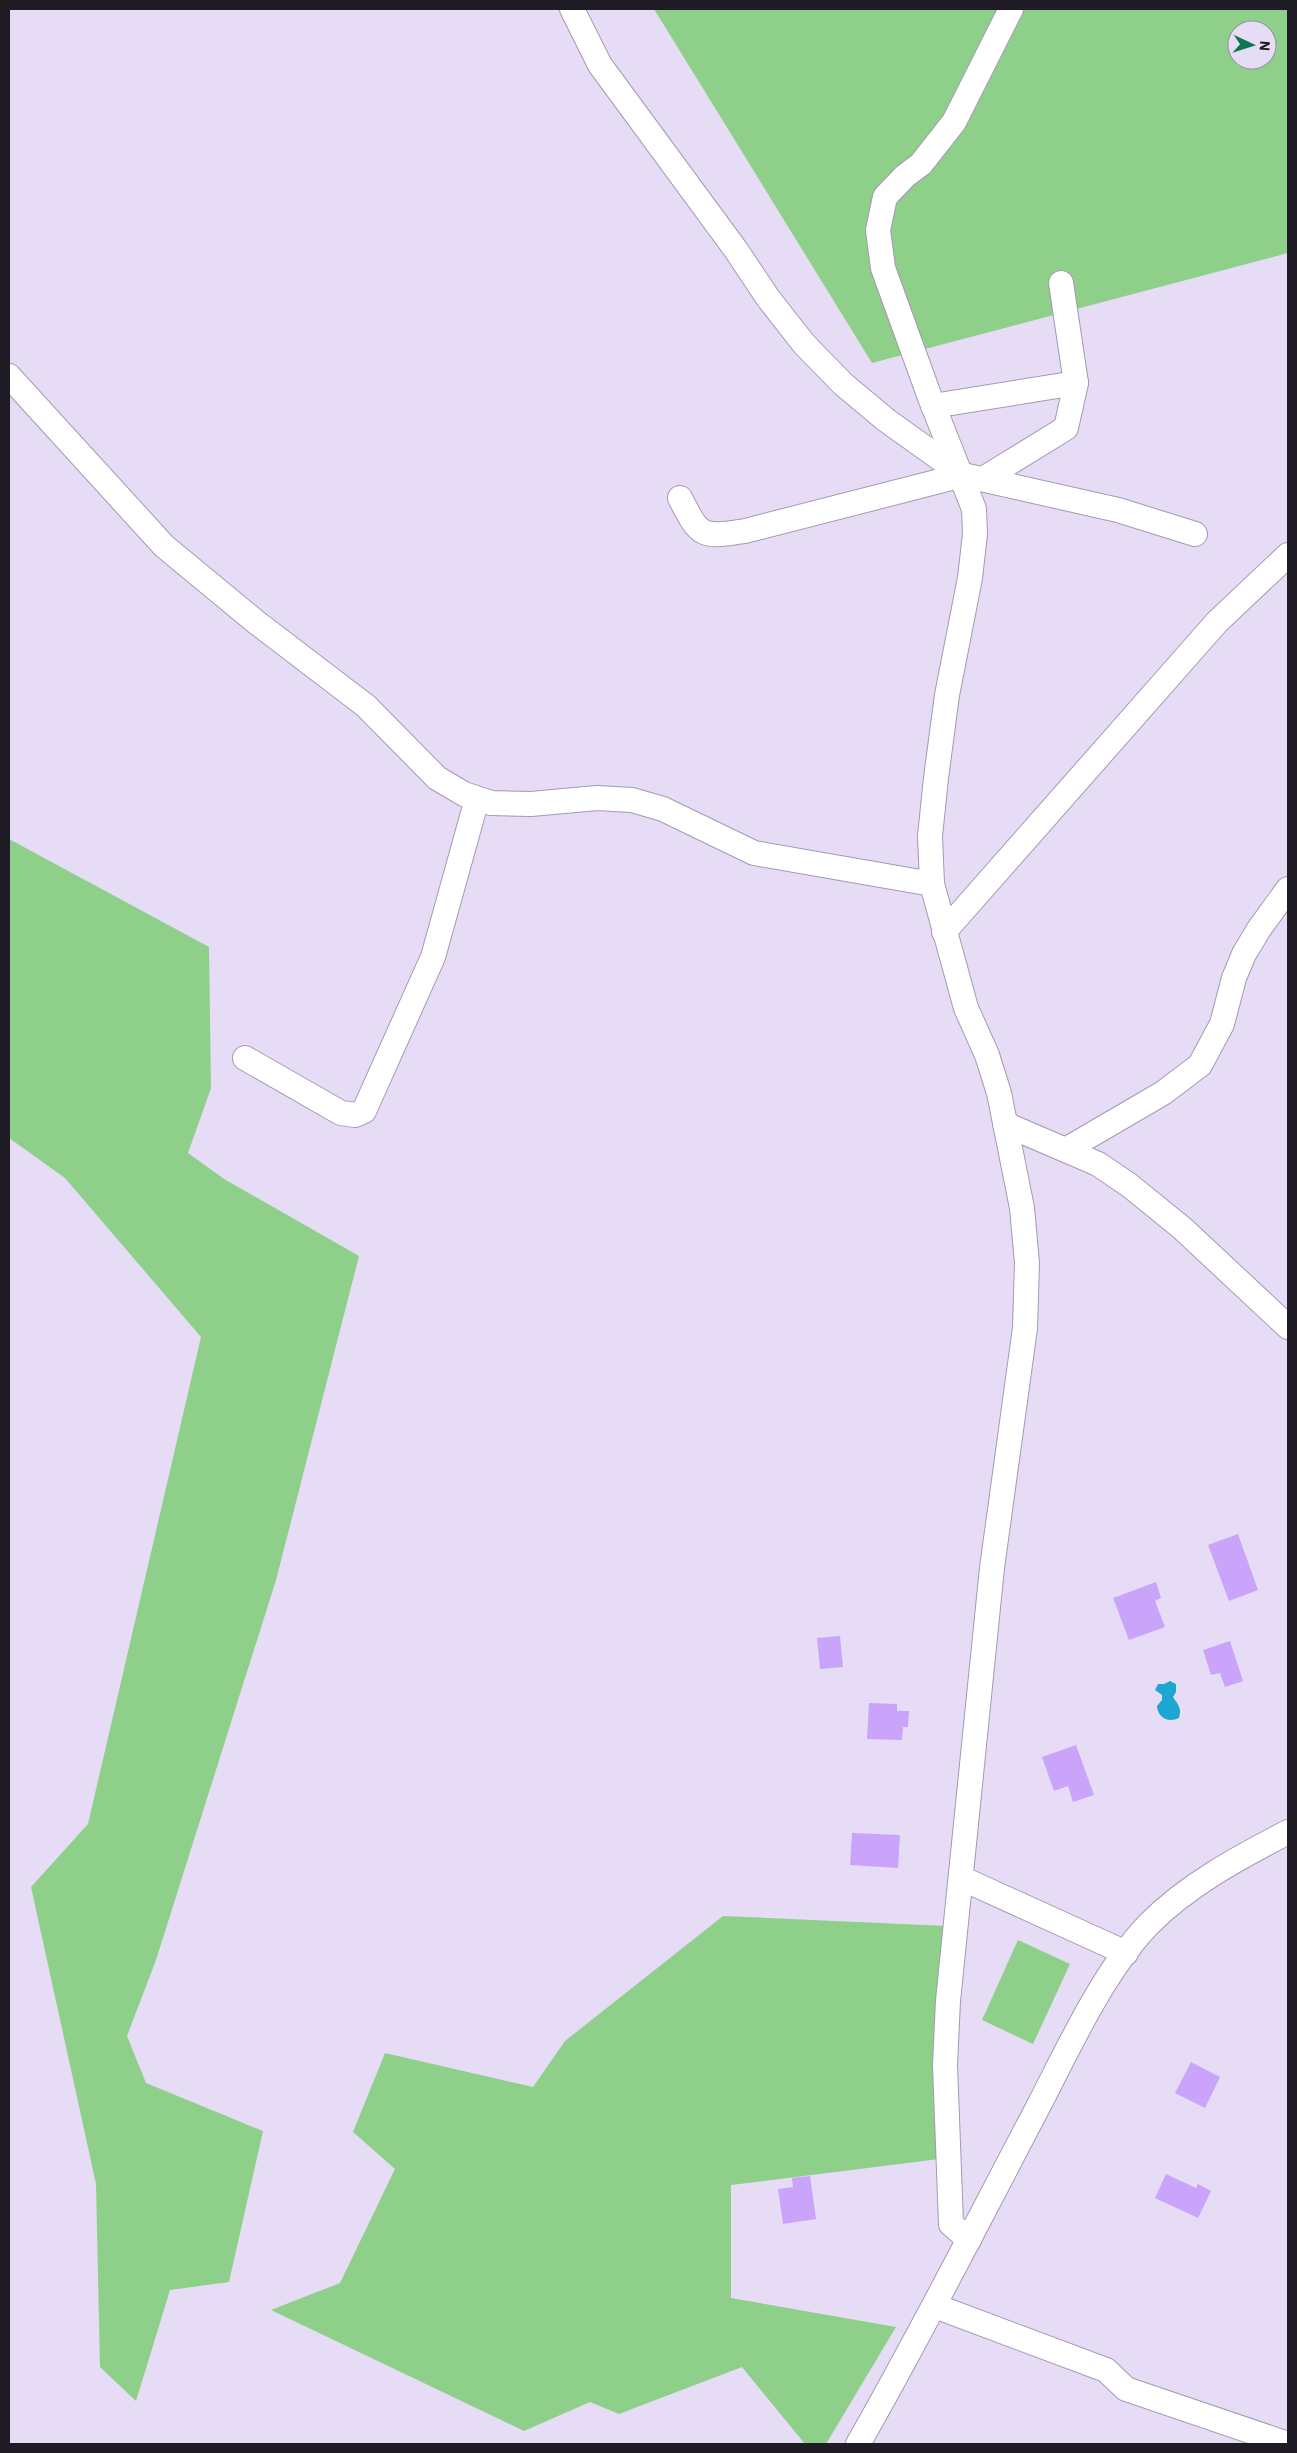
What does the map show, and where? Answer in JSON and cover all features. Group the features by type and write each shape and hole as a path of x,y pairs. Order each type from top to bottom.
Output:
{"street":[{"path":"572,9 600,65 736,250 768,298 804,344 843,384 886,420 973,477 1118,510 1195,534"},
{"path":"969,2240 951,2224 945,2065 948,2001 992,1568 1025,1328 1026,1263 1022,1208 999,1093 987,1055 966,1008 932,884 930,836 936,778 947,695 970,578 975,534 973,477 934,406 884,268 878,230 880,210 885,197 905,176 921,164 954,122 1011,9"},
{"path":"680,498 698,528 713,536 745,531 973,477 1066,428 1076,383 1061,283"},
{"path":"9,376 164,546 256,622 366,706 438,778 464,794 491,803 532,804 597,798 632,800 663,809 754,853 932,884"},
{"path":"934,406 1076,383"},
{"path":"944,932 1216,622 1288,554"},
{"path":"245,1058 341,1113 354,1115 364,1111 433,957 477,799"},
{"path":"1067,1149 1163,1093 1200,1065 1222,1024 1234,978 1244,954 1259,929 1288,889"},
{"path":"1005,1124 1067,1149 1098,1164 1129,1185 1188,1234 1288,1327"},
{"path":"858,2444 935,2306 1081,2024 1126,1953 1148,1925 1192,1889 1251,1851 1288,1832"},
{"path":"961,1878 1126,1953"},
{"path":"935,2306 1106,2370 1126,2389 1288,2444"}],"green space":[{"path":"654,9 1288,9 1288,253 872,363"},
{"path":"9,839 209,947 211,1088 188,1153 224,1179 359,1256 276,1580 156,1960 127,2036 146,2083 263,2131 229,2282 170,2290 136,2401 100,2367 96,2184 31,1887 88,1824 201,1337 65,1178 9,1138"},
{"path":"723,1916 947,1926 939,2159 731,2185 731,2298 896,2327 826,2444 805,2444 742,2367 619,2414 590,2402 524,2431 271,2310 340,2283 395,2169 353,2132 385,2053 533,2087 565,2041"},
{"path":"1018,1940 1070,1964 1033,2044 982,2020"}],"water":[{"path":"1170,1681 1176,1684 1176,1692 1173,1697 1180,1711 1179,1718 1167,1720 1159,1714 1157,1706 1162,1700 1162,1695 1155,1690 1158,1684"}],"building":[{"path":"1238,1534 1258,1590 1229,1601 1208,1545"},
{"path":"1156,1582 1161,1598 1155,1601 1165,1627 1129,1640 1113,1598"},
{"path":"840,1636 843,1667 820,1669 817,1638"},
{"path":"1230,1641 1243,1681 1225,1687 1220,1673 1211,1675 1203,1650"},
{"path":"869,1703 897,1704 897,1711 909,1711 908,1727 903,1727 902,1740 867,1739"},
{"path":"1076,1745 1094,1795 1073,1802 1068,1786 1054,1791 1042,1757"},
{"path":"852,1833 900,1835 898,1868 850,1865"},
{"path":"1191,2062 1220,2077 1205,2108 1175,2093"},
{"path":"1166,2174 1196,2188 1198,2184 1211,2191 1198,2218 1155,2198"},
{"path":"810,2176 816,2219 783,2224 778,2189 793,2187 792,2178"}]}
